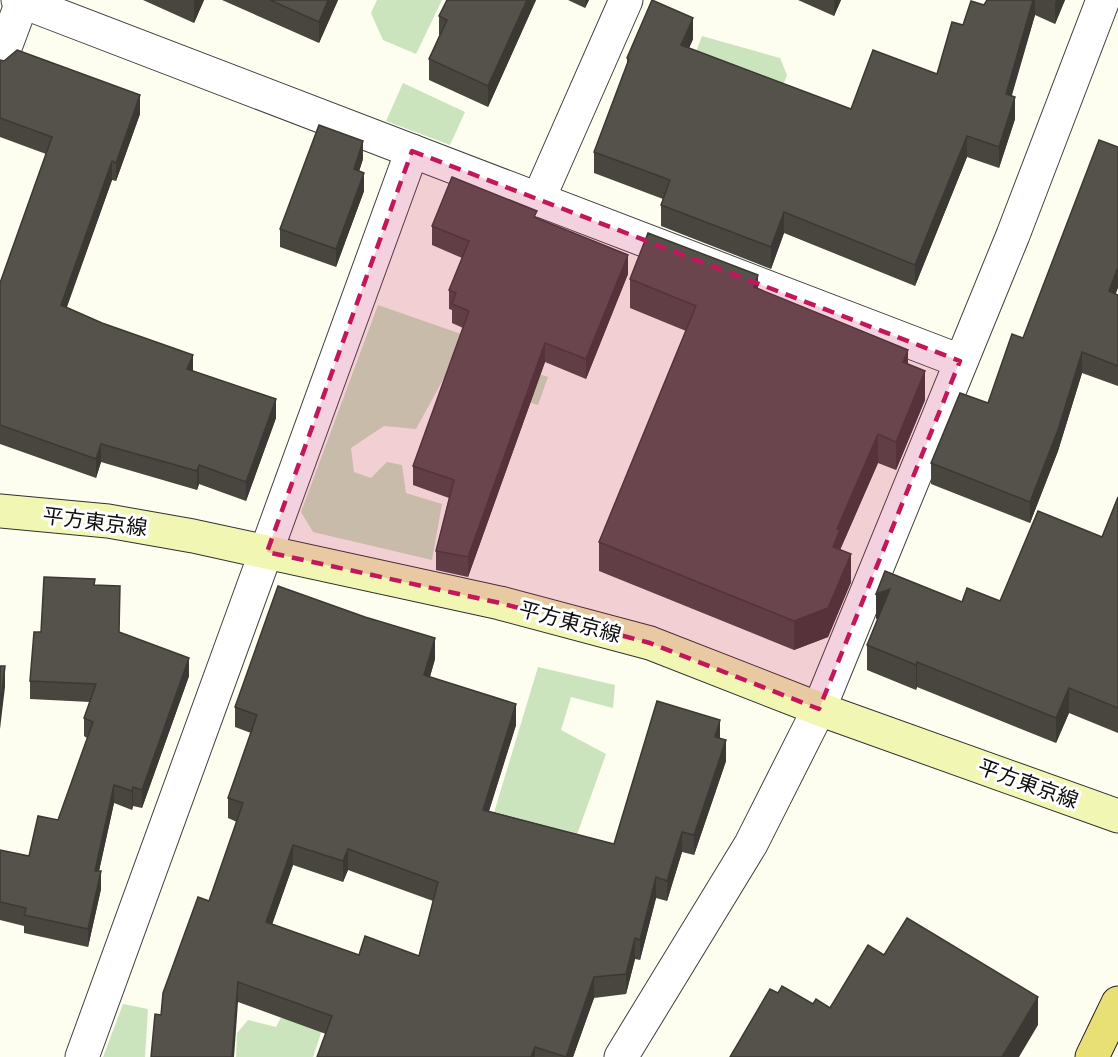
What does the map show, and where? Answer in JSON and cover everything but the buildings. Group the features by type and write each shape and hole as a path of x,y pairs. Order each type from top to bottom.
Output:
{"main road":[{"name":"平方東京線","path":"0,511 108,521 267,552 500,603 651,644 819,709 1118,816"},
{"path":"1092,1057 1118,1004"}],"street":[{"path":"538,200 626,0"},
{"path":"621,1057 751,844 819,709 1013,235 1103,0"},
{"path":"0,61 20,1 85,12 412,151 960,361"},
{"path":"82,1057 412,151"}],"highlighted area":[{"path":"412,151 960,361 819,709 650,643 500,603 267,552"}],"green space":[{"path":"377,0 442,0 416,54 383,40 371,13"},
{"path":"702,36 780,58 787,75 783,85 669,122"},
{"path":"403,83 465,112 450,145 386,121"},
{"path":"378,305 507,350 504,362 548,377 538,405 445,376 416,429 384,426 351,448 354,472 371,478 387,462 402,465 406,493 442,504 432,560 313,532 301,512"},
{"path":"538,667 615,685 613,708 571,697 561,730 606,754 574,843 493,816"},
{"path":"123,1004 148,1009 145,1057 103,1057"},
{"path":"284,1012 324,1024 313,1057 236,1057 237,1033 248,1020 276,1027"}]}
